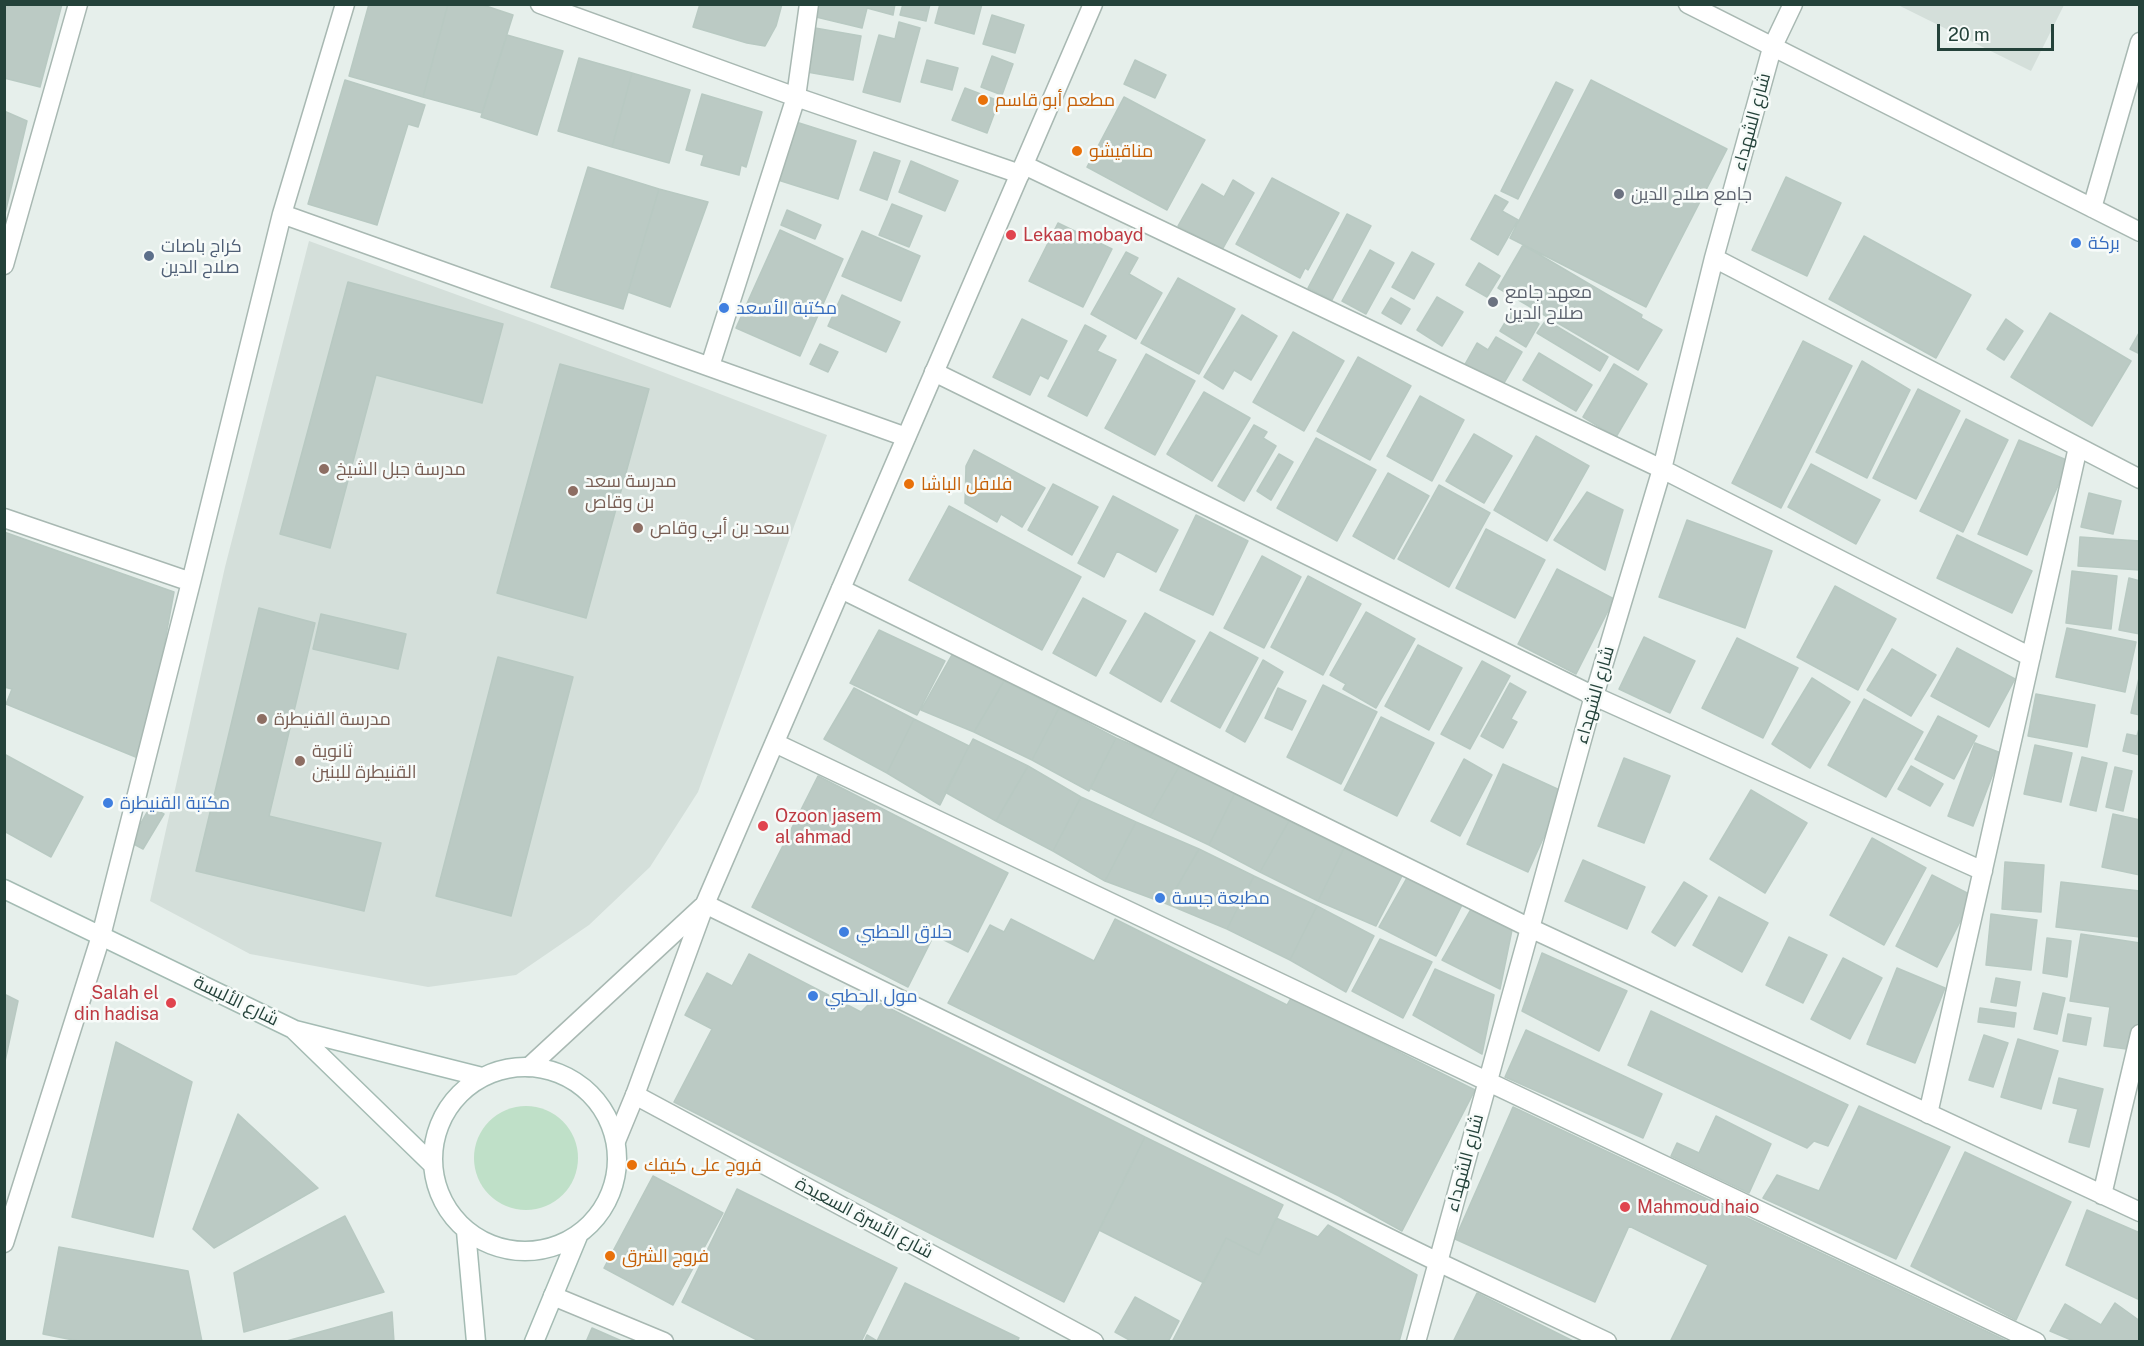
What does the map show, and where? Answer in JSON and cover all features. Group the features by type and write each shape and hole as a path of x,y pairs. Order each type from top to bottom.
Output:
{"street":[{"path":"4,265 78,4"},
{"path":"4,1243 100,936 282,214 345,4"},
{"path":"540,4 586,13 796,97 1022,170 1662,469 2031,657"},
{"path":"710,366 796,97 809,4"},
{"path":"616,1141 705,904 1093,4"},
{"path":"1688,4 2139,232"},
{"name":"شارع الشهداء","path":"1416,1341 1594,696 1662,469 1714,258 1772,48 1793,4"},
{"path":"2092,208 2139,42"},
{"path":"282,214 906,437"},
{"path":"1714,258 2139,479"},
{"path":"934,372 1594,696 1983,871"},
{"path":"1928,1114 2078,447"},
{"path":"4,518 191,582"},
{"path":"841,589 1530,928 2139,1212"},
{"path":"775,744 2036,1341"},
{"name":"شارع الألبسة","path":"4,889 293,1029 432,1164"},
{"path":"529,1067 705,904"},
{"path":"705,904 1438,1262 1607,1341"},
{"path":"293,1029 482,1077"},
{"path":"2102,1195 2139,1034"},
{"path":"529,1067 553,1071 575,1082 594,1098 608,1118 616,1141 618,1162 615,1184 606,1204 594,1221 578,1236 556,1247 533,1252 510,1251 487,1244 466,1232 449,1213 437,1190 432,1164 434,1138 444,1113 461,1092 482,1077 505,1068 529,1067"},
{"name":"شارع الأسرة السعيدة","path":"635,1095 1094,1341"},
{"path":"466,1232 476,1341"},
{"path":"534,1341 578,1236"},
{"path":"553,1296 664,1341"}],"shaded area":[{"path":"1898,5 2064,5 2031,71"},
{"path":"309,241 540,325 827,435 698,792 650,867 589,925 516,975 428,987 250,954 150,901 225,567"}],"green space":[{"path":"526,1106 546,1110 563,1121 574,1138 578,1158 574,1178 563,1195 546,1206 526,1210 506,1206 489,1195 478,1178 474,1158 478,1138 489,1121 506,1110"}],"building":[{"path":"4,4 62,4 40,87 4,78"},
{"path":"369,4 448,4 423,97 349,76"},
{"path":"448,4 480,4 513,15 482,113 423,97"},
{"path":"700,4 782,4 776,26 765,46 693,27"},
{"path":"814,4 895,4 893,15 867,8 862,28 812,16"},
{"path":"903,4 930,4 926,21 900,15"},
{"path":"940,4 982,4 974,34 935,23"},
{"path":"992,15 1024,25 1015,53 983,44"},
{"path":"899,22 920,28 900,102 863,92 879,35 895,39"},
{"path":"815,28 861,36 853,80 807,72"},
{"path":"507,35 563,51 537,135 481,117"},
{"path":"992,56 1013,64 1002,95 981,87"},
{"path":"579,58 632,73 612,147 558,131"},
{"path":"927,60 958,68 952,90 921,82"},
{"path":"1135,60 1166,75 1155,98 1124,84"},
{"path":"632,73 690,90 669,163 612,147"},
{"path":"345,80 425,105 418,127 408,124 377,225 308,204"},
{"name":"جامع صلاح الدين","path":"1591,80 1727,149 1646,307 1510,238"},
{"path":"1556,82 1573,90 1518,199 1501,191"},
{"path":"965,88 999,101 987,133 952,120"},
{"path":"702,94 762,112 746,167 741,165 739,175 701,165 704,155 686,150"},
{"path":"1124,97 1205,140 1167,210 1087,167"},
{"path":"4,111 27,121 4,218"},
{"path":"796,122 856,141 838,199 778,180"},
{"path":"874,152 900,161 887,200 860,190"},
{"path":"911,161 958,181 945,211 899,192"},
{"path":"588,167 659,189 623,309 551,287"},
{"path":"1786,177 1841,203 1807,276 1752,250"},
{"path":"1272,178 1339,213 1308,270 1305,268 1300,278 1236,244"},
{"path":"1233,180 1254,193 1222,250 1178,226 1202,184 1224,197"},
{"path":"659,189 708,202 670,307 628,292"},
{"path":"1495,195 1508,202 1502,211 1518,220 1498,255 1471,239"},
{"path":"892,204 922,216 909,247 879,235"},
{"path":"787,210 821,225 815,239 781,225"},
{"path":"1347,214 1371,226 1332,300 1308,288"},
{"path":"1058,223 1112,249 1083,307 1029,281"},
{"path":"780,230 843,259 800,356 736,328"},
{"path":"862,231 920,256 901,301 842,276"},
{"path":"1864,236 1971,295 1936,358 1829,299"},
{"path":"1523,245 1642,315 1641,318 1662,330 1638,370 1498,288"},
{"path":"1370,250 1394,263 1366,314 1342,301"},
{"path":"1126,252 1138,258 1129,274 1162,293 1136,339 1091,314"},
{"path":"1412,252 1434,264 1414,299 1392,287"},
{"path":"1479,263 1500,276 1487,297 1466,285"},
{"path":"1178,278 1235,309 1199,374 1141,343"},
{"name":"مدرسة جبل الشيخ","path":"348,282 503,324 482,403 376,375 330,548 280,534"},
{"path":"842,295 900,322 886,352 828,326"},
{"path":"1437,297 1463,312 1442,346 1417,330"},
{"path":"1391,298 1410,309 1401,324 1382,313"},
{"path":"1513,309 1539,324 1526,347 1500,331"},
{"path":"2050,313 2131,361 2092,426 2011,377"},
{"path":"1242,315 1277,336 1251,380 1234,370 1223,389 1204,377"},
{"path":"1022,319 1067,341 1048,379 1040,375 1030,395 993,377"},
{"path":"2006,319 2023,331 2004,360 1987,349"},
{"path":"1546,320 1608,357 1600,371 1537,333"},
{"path":"1085,325 1106,336 1097,351 1116,360 1087,416 1048,396"},
{"path":"2140,331 2140,354 2130,349"},
{"path":"1293,332 1344,361 1304,431 1253,402"},
{"path":"1496,337 1522,352 1501,388 1464,366 1477,343 1488,350"},
{"path":"1803,341 1852,366 1781,508 1732,483"},
{"path":"820,344 838,352 828,372 810,364"},
{"path":"1539,353 1592,385 1576,411 1523,380"},
{"path":"1146,354 1195,381 1155,455 1105,428"},
{"path":"1358,357 1411,386 1370,460 1317,431"},
{"path":"1862,361 1910,390 1867,478 1816,452"},
{"name":"مدرسة سعد بن وقاص","path":"560,364 649,389 586,618 497,593"},
{"path":"1614,364 1647,384 1616,437 1583,417"},
{"path":"1918,389 1960,411 1916,499 1873,478"},
{"path":"1204,392 1250,418 1212,481 1167,454"},
{"path":"1420,396 1464,420 1432,481 1387,456"},
{"path":"1966,419 2008,440 1963,532 1920,511"},
{"path":"1254,425 1267,432 1263,438 1276,446 1244,501 1218,486"},
{"path":"1474,434 1512,456 1484,503 1446,481"},
{"path":"1536,436 1589,466 1547,541 1494,510"},
{"path":"1316,438 1376,470 1337,541 1277,508"},
{"path":"2019,440 2069,461 2027,555 1978,534"},
{"path":"974,450 1045,488 1022,527 1001,514 997,522 965,503 966,466"},
{"path":"1279,454 1293,462 1271,500 1257,491"},
{"path":"1811,464 1880,500 1856,544 1788,507"},
{"path":"1388,473 1429,496 1394,559 1353,536"},
{"path":"1053,484 1098,507 1072,555 1028,530"},
{"path":"1439,485 1490,513 1449,587 1398,559"},
{"path":"1587,492 1623,510 1605,570 1554,540"},
{"path":"2089,493 2121,501 2113,534 2081,527"},
{"path":"1113,496 1178,530 1156,572 1117,551 1104,577 1078,563"},
{"path":"949,506 1081,577 1042,650 909,580"},
{"path":"1196,515 1248,541 1213,615 1160,590"},
{"path":"1687,520 1772,551 1745,628 1659,597"},
{"path":"1486,529 1545,560 1515,618 1456,588"},
{"path":"4,532 174,592 143,760 6,704 12,689 4,687"},
{"path":"1957,535 2032,571 2012,613 1937,578"},
{"path":"2080,537 2140,541 2140,570 2078,566"},
{"path":"1262,556 1301,577 1264,648 1224,628"},
{"path":"1557,569 1614,599 1576,674 1518,644"},
{"path":"2072,571 2117,576 2111,629 2066,623"},
{"path":"1308,576 1361,604 1323,675 1271,647"},
{"path":"2129,578 2140,581 2140,634 2119,630"},
{"path":"1835,586 1896,619 1858,690 1797,657"},
{"path":"1083,598 1126,621 1096,676 1053,653"},
{"name":"مدرسة القنيطرة","path":"259,608 315,623 269,816 381,843 364,911 196,871"},
{"path":"1366,612 1415,639 1376,708 1343,689 1346,684 1330,675"},
{"path":"1145,613 1195,641 1161,702 1110,673"},
{"path":"321,614 406,634 398,669 313,649"},
{"path":"2067,628 2136,642 2125,692 2056,677"},
{"path":"879,630 945,661 917,715 850,683"},
{"path":"1210,632 1258,658 1220,728 1171,701"},
{"path":"1644,637 1695,661 1670,713 1619,689"},
{"path":"1737,638 1798,668 1763,738 1702,708"},
{"path":"1418,645 1462,668 1429,730 1385,706"},
{"path":"1957,648 2015,679 1989,727 1931,696"},
{"path":"1892,649 1936,675 1911,716 1867,690"},
{"path":"953,653 1004,681 974,732 921,710"},
{"path":"498,657 573,677 511,916 436,896"},
{"path":"1263,660 1283,672 1245,742 1226,731"},
{"path":"1482,661 1510,676 1470,749 1441,734"},
{"path":"1812,678 1850,702 1810,768 1772,744"},
{"path":"2140,678 2140,715 2131,713"},
{"path":"1004,681 1059,708 1032,760 974,732"},
{"path":"1510,683 1526,692 1511,719 1517,722 1503,748 1481,736"},
{"path":"1323,685 1377,712 1341,784 1287,757"},
{"path":"854,688 914,719 887,773 824,739"},
{"path":"1278,688 1306,701 1292,730 1265,718"},
{"path":"2036,694 2095,705 2087,747 2028,736"},
{"path":"1864,699 1923,732 1886,797 1828,765"},
{"path":"1059,708 1116,738 1089,791 1032,760"},
{"path":"1938,716 1977,736 1954,779 1915,759"},
{"path":"1381,717 1434,743 1397,816 1344,790"},
{"path":"914,719 969,746 940,805 887,773"},
{"path":"2140,725 2140,755 2123,751 2127,734 2137,736"},
{"path":"1116,738 1180,765 1150,817 1090,788"},
{"path":"973,739 1028,766 996,821 945,792"},
{"path":"1975,743 2001,753 1973,826 1948,816"},
{"path":"2035,745 2072,753 2061,802 2024,794"},
{"path":"4,754 83,797 51,857 4,831"},
{"path":"2082,757 2107,763 2096,811 2070,805"},
{"path":"1624,758 1670,776 1644,843 1598,826"},
{"path":"1464,759 1492,775 1460,836 1431,821"},
{"path":"1503,764 1564,792 1528,872 1467,844"},
{"path":"1180,765 1235,793 1209,845 1150,817"},
{"path":"1028,766 1081,797 1053,851 996,821"},
{"path":"1911,766 1943,784 1930,806 1898,789"},
{"path":"2115,767 2132,771 2123,811 2106,807"},
{"path":"818,776 1008,873 968,952 934,935 908,987 752,907"},
{"path":"1751,790 1807,823 1765,893 1710,859"},
{"path":"1235,793 1289,821 1260,872 1209,845"},
{"path":"1081,797 1136,822 1105,881 1053,851"},
{"path":"150,807 164,814 143,849 130,842"},
{"path":"2113,814 2140,820 2140,875 2102,867"},
{"path":"1289,821 1344,848 1318,901 1260,872"},
{"path":"1136,822 1199,849 1167,904 1105,881"},
{"path":"1872,838 1926,868 1884,945 1830,915"},
{"path":"1344,848 1403,874 1376,926 1318,901"},
{"path":"1199,849 1254,876 1227,929 1167,904"},
{"path":"1583,860 1645,887 1627,929 1565,901"},
{"path":"2005,862 2044,865 2041,912 2002,909"},
{"path":"1932,875 1973,896 1937,967 1896,946"},
{"path":"1254,876 1317,906 1290,960 1227,929"},
{"path":"1408,876 1463,903 1436,956 1379,927"},
{"path":"1684,882 1707,896 1675,946 1652,932"},
{"path":"2061,882 2140,891 2140,937 2056,927"},
{"path":"1719,897 1768,923 1742,972 1693,945"},
{"path":"1317,906 1374,936 1346,992 1290,960"},
{"path":"1471,909 1512,930 1500,989 1442,960"},
{"path":"1991,914 2037,920 2031,970 1986,965"},
{"path":"1011,919 1094,961 1115,919 1287,1005 1291,998 1475,1090 1402,1231 1339,1196 948,1003 990,925 1004,932"},
{"path":"2081,934 2140,943 2140,1012 2134,1050 2104,1046 2110,1007 2070,1001"},
{"path":"1789,937 1827,955 1803,1003 1766,985"},
{"path":"2047,938 2071,941 2067,977 2043,973"},
{"path":"1380,939 1432,962 1403,1018 1352,991"},
{"path":"1542,953 1627,991 1599,1051 1522,1011"},
{"path":"749,954 861,1012 873,1000 1145,1137 1064,1302 674,1102 712,1029 685,1015 707,973 732,986"},
{"path":"1843,958 1882,978 1850,1039 1811,1019"},
{"path":"1897,968 1945,988 1915,1063 1867,1044"},
{"path":"1435,969 1494,995 1482,1054 1413,1015"},
{"path":"1996,978 2020,982 2016,1006 1991,1002"},
{"path":"2043,993 2065,998 2057,1034 2034,1029"},
{"path":"4,994 18,1001 4,1066"},
{"path":"1980,1008 2016,1013 2014,1027 1978,1022"},
{"path":"1651,1011 1848,1105 1828,1146 1814,1141 1807,1148 1628,1065"},
{"path":"2068,1014 2091,1018 2086,1045 2063,1041"},
{"path":"1526,1030 1662,1094 1643,1138 1505,1077"},
{"path":"1984,1035 2008,1043 1993,1087 1969,1080"},
{"path":"2018,1039 2058,1051 2041,1109 2001,1097"},
{"path":"116,1042 192,1082 153,1237 72,1217"},
{"path":"2059,1078 2103,1089 2089,1147 2069,1142 2078,1109 2053,1103"},
{"path":"1859,1106 1950,1147 1896,1259 1763,1198 1777,1175 1819,1191"},
{"path":"1513,1107 2009,1342 1670,1342 1708,1265 1629,1226 1595,1302 1455,1239"},
{"path":"238,1114 318,1188 214,1248 193,1229"},
{"path":"1716,1116 1771,1144 1749,1193 1671,1156 1677,1143 1699,1153"},
{"path":"1145,1137 1283,1205 1259,1255 1226,1238 1204,1283 1099,1230"},
{"path":"1965,1152 2071,1202 2016,1320 1911,1266"},
{"path":"653,1176 723,1213 673,1305 604,1268"},
{"path":"737,1189 897,1268 861,1342 761,1342 682,1302"},
{"path":"2087,1210 2140,1233 2140,1300 2066,1265"},
{"path":"345,1216 384,1292 244,1332 234,1273"},
{"path":"1276,1218 1318,1237 1328,1225 1417,1275 1399,1342 1172,1342 1226,1238 1259,1255"},
{"path":"59,1247 188,1271 202,1342 83,1342 43,1334"},
{"path":"905,1283 1019,1338 1017,1342 864,1342 867,1335 877,1341"},
{"path":"1477,1293 1575,1342 1453,1342"},
{"path":"1135,1297 1179,1321 1168,1342 1133,1342 1115,1332"},
{"path":"2115,1303 2140,1321 2140,1342 2076,1342 2050,1331 2065,1304 2101,1325"},
{"path":"392,1312 394,1342 283,1342"},
{"path":"592,1328 624,1342 586,1342"}],"place":[{"name":"مطعم أبو قاسم","path":"983,100"},
{"name":"مناقيشو","path":"1077,151"},
{"name":"جامع صلاح الدين","path":"1619,194"},
{"name":"Lekaa mobayd","path":"1011,235"},
{"name":"بركة","path":"2076,243"},
{"name":"كراج باصات صلاح الدين","path":"149,256"},
{"name":"معهد جامع صلاح الدين","path":"1493,302"},
{"name":"مكتبة الأسعد","path":"724,308"},
{"name":"مدرسة جبل الشيخ","path":"324,469"},
{"name":"فلافل الباشا","path":"909,484"},
{"name":"مدرسة سعد بن وقاص","path":"573,491"},
{"name":"سعد بن أبي وقاص","path":"638,528"},
{"name":"مدرسة القنيطرة","path":"262,719"},
{"name":"ثانوية القنيطرة للبنين","path":"300,761"},
{"name":"مكتبة القنيطرة","path":"108,803"},
{"name":"Ozoon jasem al ahmad","path":"763,826"},
{"name":"مطبعة جبسة","path":"1160,898"},
{"name":"حلاق الحطبي","path":"844,932"},
{"name":"مول الحطبي","path":"813,996"},
{"name":"Salah el din hadisa","path":"171,1003"},
{"name":"فروج على كيفك","path":"632,1165"},
{"name":"Mahmoud haio","path":"1625,1207"},
{"name":"فروج الشرق","path":"610,1256"}]}
